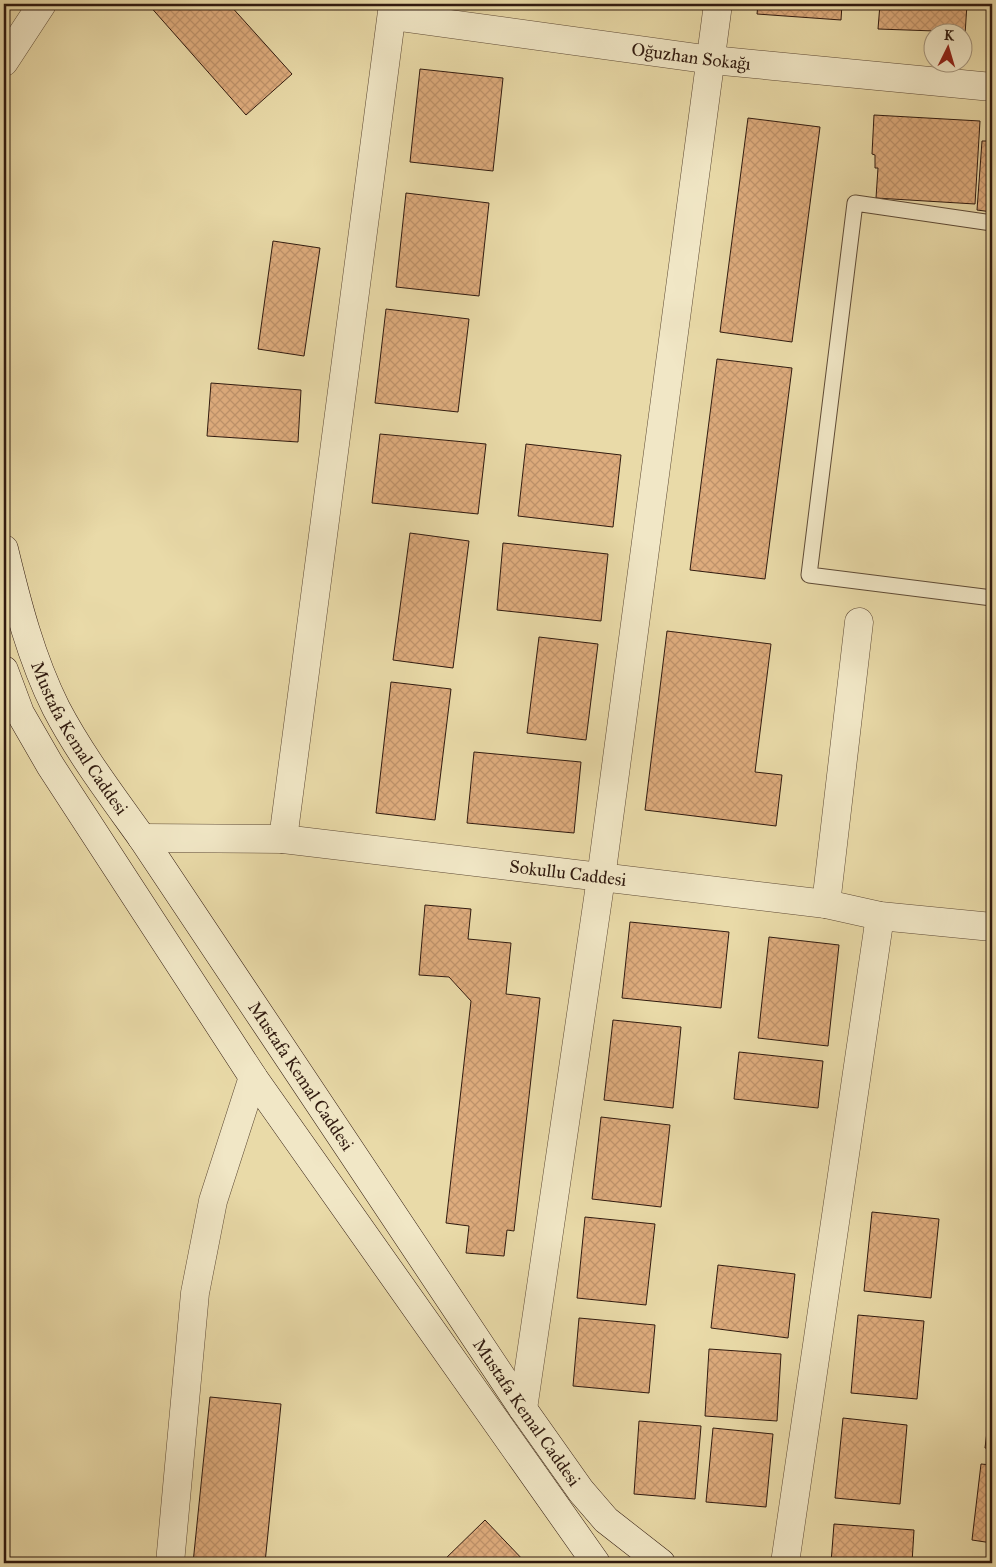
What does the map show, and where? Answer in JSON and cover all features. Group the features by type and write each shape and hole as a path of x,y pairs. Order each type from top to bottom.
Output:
{"street":[{"path":"4,62 42,4"},
{"path":"523,1409 601,878 718,4"},
{"path":"283,839 392,10"},
{"name":"Oğuzhan Sokağı","path":"392,10 712,60 992,87"},
{"name":"Mustafa Kemal Caddesi","path":"4,550 26,633 56,708 99,779 142,838 523,1409 580,1491 606,1520 661,1563"},
{"path":"826,904 859,622"},
{"name":"Mustafa Kemal Caddesi","path":"4,670 20,713 50,765 253,1077 596,1563"},
{"name":"Sokullu Caddesi","path":"142,838 283,839 826,904 880,916 992,928"},
{"path":"785,1563 880,916"},
{"path":"170,1563 196,1293 213,1201 253,1077"}],"lane":[{"path":"992,222 855,204 809,575 992,598"}],"building":[{"path":"148,4 229,4 292,74 246,115"},
{"path":"758,4 842,4 841,20 757,14"},
{"path":"880,4 967,4 966,22 924,22 924,31 878,29"},
{"path":"420,69 503,78 493,171 410,162"},
{"path":"874,115 980,121 975,204 876,198 878,168 875,168 875,155 872,154"},
{"path":"748,118 820,127 792,342 720,332"},
{"path":"990,129 992,129 992,212 977,210 982,141 989,141"},
{"path":"406,193 489,203 479,296 396,287"},
{"path":"273,241 320,248 304,356 258,349"},
{"path":"386,309 469,319 458,412 375,403"},
{"path":"717,359 792,368 765,579 690,570"},
{"path":"211,383 301,390 298,442 207,436"},
{"path":"380,434 486,444 478,514 372,503"},
{"path":"526,444 621,455 613,527 518,516"},
{"path":"410,533 469,541 453,668 393,660"},
{"path":"503,543 608,554 601,621 497,610"},
{"path":"667,631 771,644 755,772 782,775 776,826 645,810"},
{"path":"539,637 598,644 586,740 527,733"},
{"path":"391,682 451,689 435,820 376,813"},
{"path":"474,752 581,762 574,833 467,823"},
{"path":"425,905 471,909 468,939 511,943 506,994 540,998 514,1231 507,1230 504,1256 466,1253 469,1226 446,1223 471,1001 449,977 419,975"},
{"path":"630,922 729,932 721,1008 622,998"},
{"path":"769,937 839,945 828,1046 758,1038"},
{"path":"613,1020 681,1027 673,1108 604,1100"},
{"path":"739,1052 823,1061 818,1108 734,1099"},
{"path":"601,1117 670,1125 661,1207 592,1199"},
{"path":"872,1212 939,1219 931,1298 864,1291"},
{"path":"585,1217 655,1224 646,1305 577,1298"},
{"path":"718,1265 795,1274 788,1338 711,1328"},
{"path":"858,1315 924,1321 917,1399 851,1393"},
{"path":"579,1318 655,1325 649,1393 573,1386"},
{"path":"709,1349 781,1354 777,1421 705,1416"},
{"path":"992,1391 992,1449 985,1448"},
{"path":"210,1397 281,1404 265,1563 193,1563"},
{"path":"843,1418 907,1425 900,1504 835,1498"},
{"path":"639,1421 701,1426 695,1499 634,1494"},
{"path":"713,1428 773,1434 766,1507 706,1502"},
{"path":"981,1464 992,1465 992,1543 972,1540"},
{"path":"485,1520 526,1563 441,1563"},
{"path":"834,1524 914,1530 912,1563 831,1563"},
{"path":"971,1558 992,1561 992,1563 970,1563"}]}
